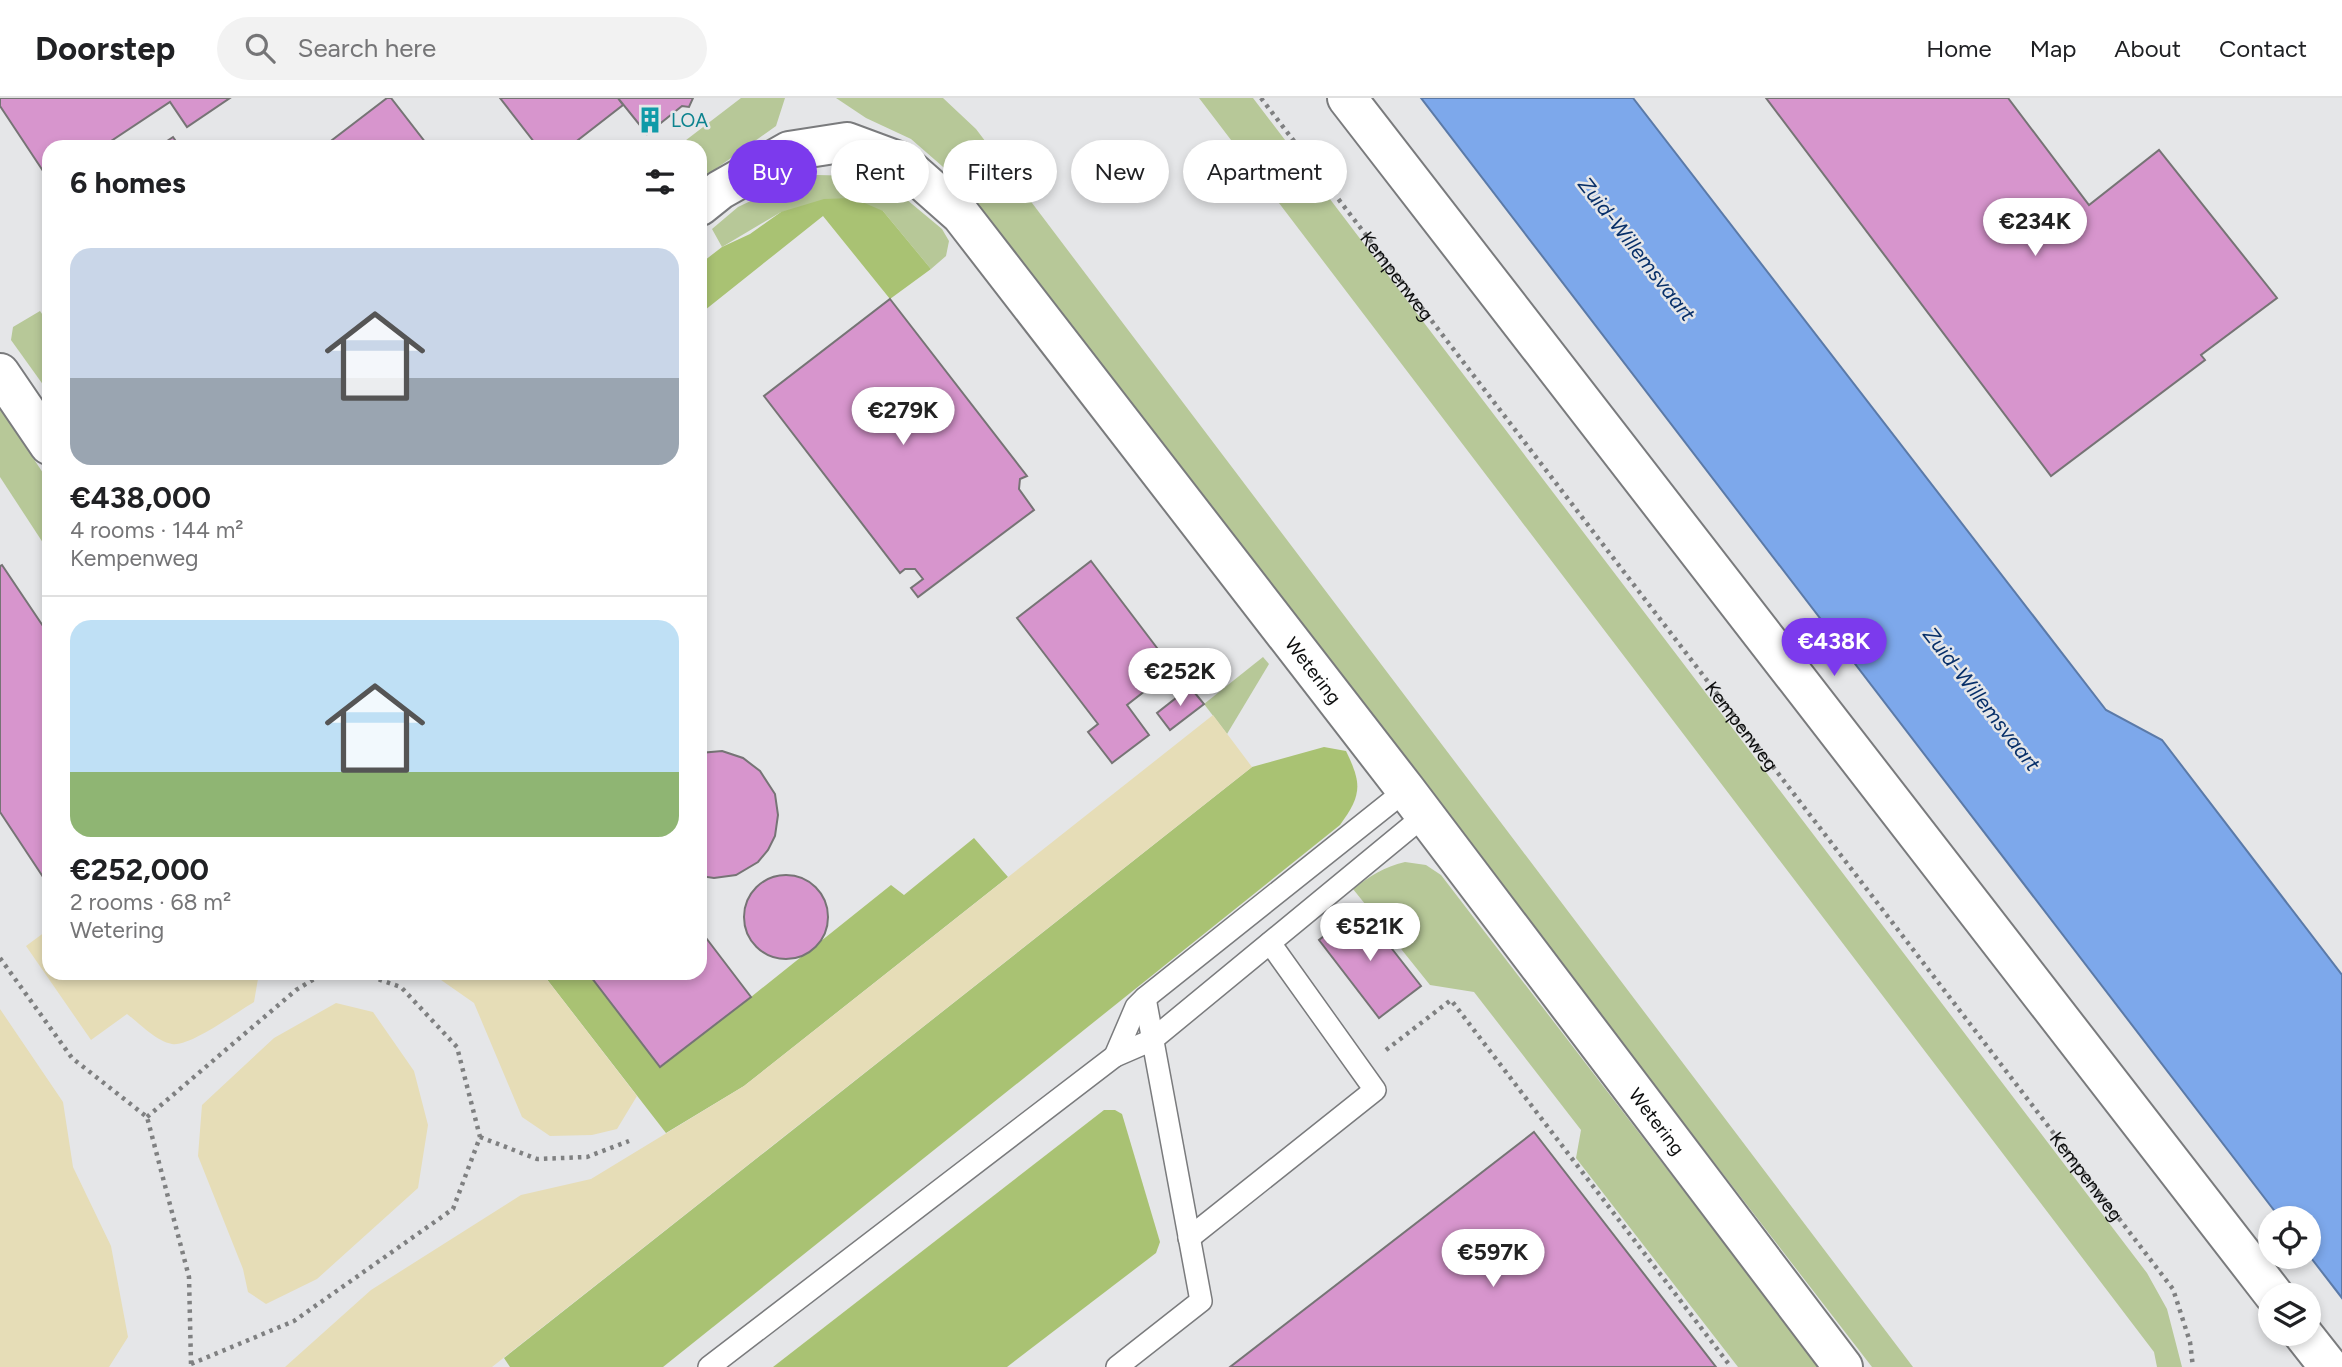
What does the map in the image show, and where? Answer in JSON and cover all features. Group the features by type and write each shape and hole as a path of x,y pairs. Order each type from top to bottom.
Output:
{"street":[{"path":"1347,98 2265,1283"},
{"name":"Wetering","path":"707,200 720,190 789,151 847,142 901,162 961,215 1416,802 1843,1367"},
{"path":"0,373 42,435"},
{"path":"2312,1346 2329,1367"}],"lane":[{"path":"709,1367 1115,1056 1152,1040 1270,943 1416,802"},
{"path":"1115,1056 1136,1007 1145,998 1416,802"},
{"path":"1189,1238 1375,1090 1270,943"},
{"path":"1117,1367 1201,1301 1145,998"}],"path":[{"name":"Kempenweg","path":"1261,98 2173,1289 2190,1342 2193,1367"},
{"path":"0,958 72,1058 147,1117 190,1277 190,1365 294,1321 453,1209 480,1137 457,1047 401,987 380,980"},
{"path":"147,1117 296,990 312,980"},
{"path":"1361,1070 1451,1000 1731,1367"},
{"path":"480,1137 537,1159 587,1157 629,1141"}],"green space":[{"path":"741,98 785,98 776,126 756,140 728,140 728,160 707,175 707,140 686,140"},
{"path":"836,98 943,98 984,140 943,140 943,167 929,155 929,140 912,140 866,118"},
{"path":"1199,98 1253,98 1285,140 1231,140"},
{"path":"817,175 831,175 831,203 911,203 942,229 949,241 946,256 931,269 883,211 781,212 722,247 712,229 746,203 817,203"},
{"path":"831,199 831,203 865,203 883,211 931,269 890,299 823,216 707,308 707,259 722,247 750,234 781,212"},
{"path":"973,203 1032,203 1913,1367 1872,1367"},
{"path":"1279,203 1333,203 2147,1273 2167,1309 2182,1367 2157,1367 2154,1352"},
{"path":"40,311 42,314 42,383 11,340 13,327"},
{"path":"0,408 42,471 42,541 0,477"},
{"path":"1263,657 1269,664 1227,734 1204,704"},
{"path":"1324,747 1346,751 1357,781 1356,797 1340,825 663,1367 510,1367 504,1358 1252,767"},
{"path":"974,838 1008,877 744,1086 666,1133 547,980 593,980 660,1067 891,885 904,895"},
{"path":"1405,862 1426,865 1441,875 1819,1367 1738,1367 1576,1158 1581,1130 1474,992 1430,985 1353,889 1378,872"},
{"path":"1104,1110 1115,1110 1122,1114 1160,1242 1156,1253 1007,1367 773,1367"}],"sand":[{"path":"1213,715 1252,767 492,1367 285,1367 371,1290 521,1195 591,1179 744,1086"},
{"path":"42,934 42,969 26,946"},
{"path":"50,980 258,980 254,1002 190,1040 172,1044 148,1031 127,1014 91,1040"},
{"path":"441,980 547,980 637,1096 617,1129 592,1135 550,1136 522,1117 474,1003"},
{"path":"336,1003 373,1012 414,1071 428,1125 418,1188 317,1279 266,1304 248,1292 243,1269 198,1156 202,1105 274,1038"},
{"path":"0,1009 63,1102 73,1167 111,1246 128,1337 109,1367 0,1367"}],"water":[{"name":"Zuid-Willemsvaart","path":"1421,98 1633,98 2106,710 2162,740 2342,975 2342,1298 2320,1269 2321,1206 2271,1206"}],"building":[{"path":"0,98 230,98 187,127 170,102 113,140 42,140 42,169 0,106"},
{"path":"387,98 391,98 424,140 332,140"},
{"path":"500,98 618,98 623,105 578,140 533,140"},
{"name":"LOA","path":"618,98 693,98 689,107 682,106 647,134"},
{"path":"1766,98 2008,98 2089,205 2159,150 2277,298 2201,355 2205,360 2051,476"},
{"path":"890,299 1027,476 1020,479 1019,489 1034,510 918,597 911,588 923,579 915,569 905,569 900,573 764,396"},
{"path":"1091,561 1173,669 1127,705 1149,735 1112,763 1088,732 1098,724 1017,618"},
{"path":"2,565 42,625 42,875 0,812"},
{"path":"1190,687 1204,704 1170,730 1157,713"},
{"path":"722,751 743,758 760,771 775,794 778,815 775,836 758,862 736,875 707,877 707,752"},
{"path":"786,875 802,878 816,887 825,901 828,917 825,933 816,947 802,956 786,959 770,956 756,947 747,933 744,917 747,901 756,887 770,878"},
{"path":"1360,908 1421,986 1379,1018 1319,940"},
{"path":"707,939 751,997 660,1067 593,980 707,980"},
{"path":"1534,1132 1716,1367 1230,1367"}],"place":[{"name":"LOA","path":"650,120"}]}
